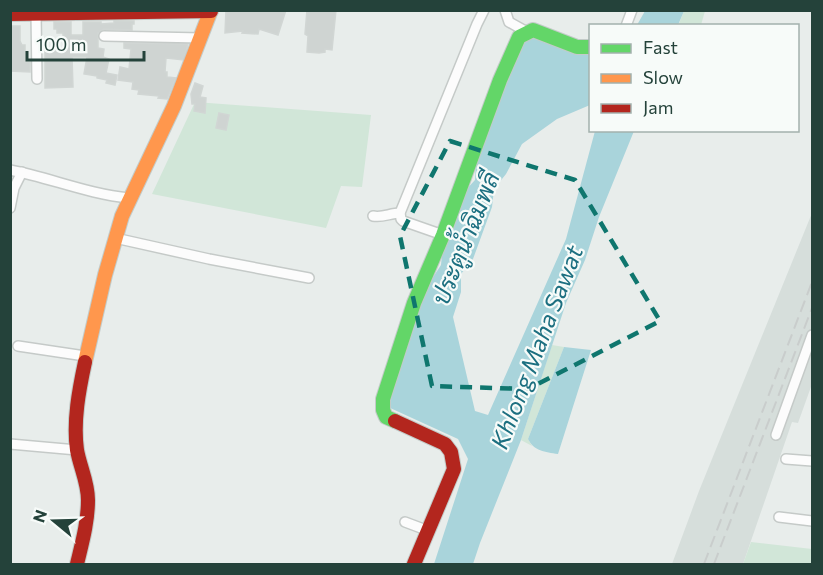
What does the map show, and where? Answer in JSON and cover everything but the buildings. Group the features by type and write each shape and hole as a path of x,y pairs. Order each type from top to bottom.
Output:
{"street":[{"path":"443,235 403,221 400,213 484,10"},
{"path":"505,10 509,22 527,32"},
{"path":"10,14 69,11 211,11 171,116 129,198 115,238 86,356 76,433 77,450 85,475 88,508 77,564"},
{"path":"36,13 37,79"},
{"path":"414,564 454,469 451,452 445,444 386,417 383,410 382,399 414,303 443,235 500,81 519,37 533,30 577,47 589,47"},
{"path":"104,36 202,38"},
{"path":"10,170 103,195 129,198"},
{"path":"10,208 14,188 22,172"},
{"path":"373,216 382,217 400,213"},
{"path":"115,238 309,278"},
{"path":"776,435 813,335"},
{"path":"18,346 86,356"},
{"path":"10,444 77,450"},
{"path":"786,459 813,461"},
{"path":"779,517 813,521"},
{"path":"405,522 429,531"}],"highlighted area":[{"path":"450,141 575,180 660,321 528,389 432,386 400,236"}],"shaded area":[{"path":"812,213 812,384 798,423 792,422 743,564 672,564 699,491"}],"green space":[{"path":"684,11 705,11 701,24 679,24"},
{"path":"195,102 371,115 362,187 341,186 326,228 152,194"},
{"path":"552,345 564,347 528,439 532,446 521,440"},
{"path":"751,542 812,549 812,564 743,564"}],"water":[{"path":"645,10 684,11 678,24 638,24"},
{"path":"526,35 576,53 589,52 589,105 557,119 522,144 506,174 494,189 492,207 473,259 461,274 461,292 453,317 475,411 488,415 566,239 595,132 634,132 599,217 585,260 566,303 521,440 473,564 434,564 468,459 458,439 388,407 426,288 441,265 443,245 464,192 475,180 476,161"},
{"path":"564,347 591,350 558,454 544,452 530,443 528,439"}],"railway":[{"path":"704,564 812,282"},
{"path":"714,564 812,308"}],"traffic: fast":[{"path":"395,421 386,417 383,410 383,399 414,303 443,235 500,80 519,37 533,30 577,47 589,47"}],"traffic: slow":[{"path":"85,362 105,275 122,216 174,106 211,10"}],"traffic: jam":[{"path":"10,14 211,11"},
{"path":"77,564 88,508 87,487 77,450 76,428 85,362"},
{"path":"395,421 445,444 451,452 454,469 414,564"}],"water label":[{"name":"ประตูน้ำฉิมพลี","path":"465,238"},
{"name":"Khlong Maha Sawat","path":"536,347"}]}
